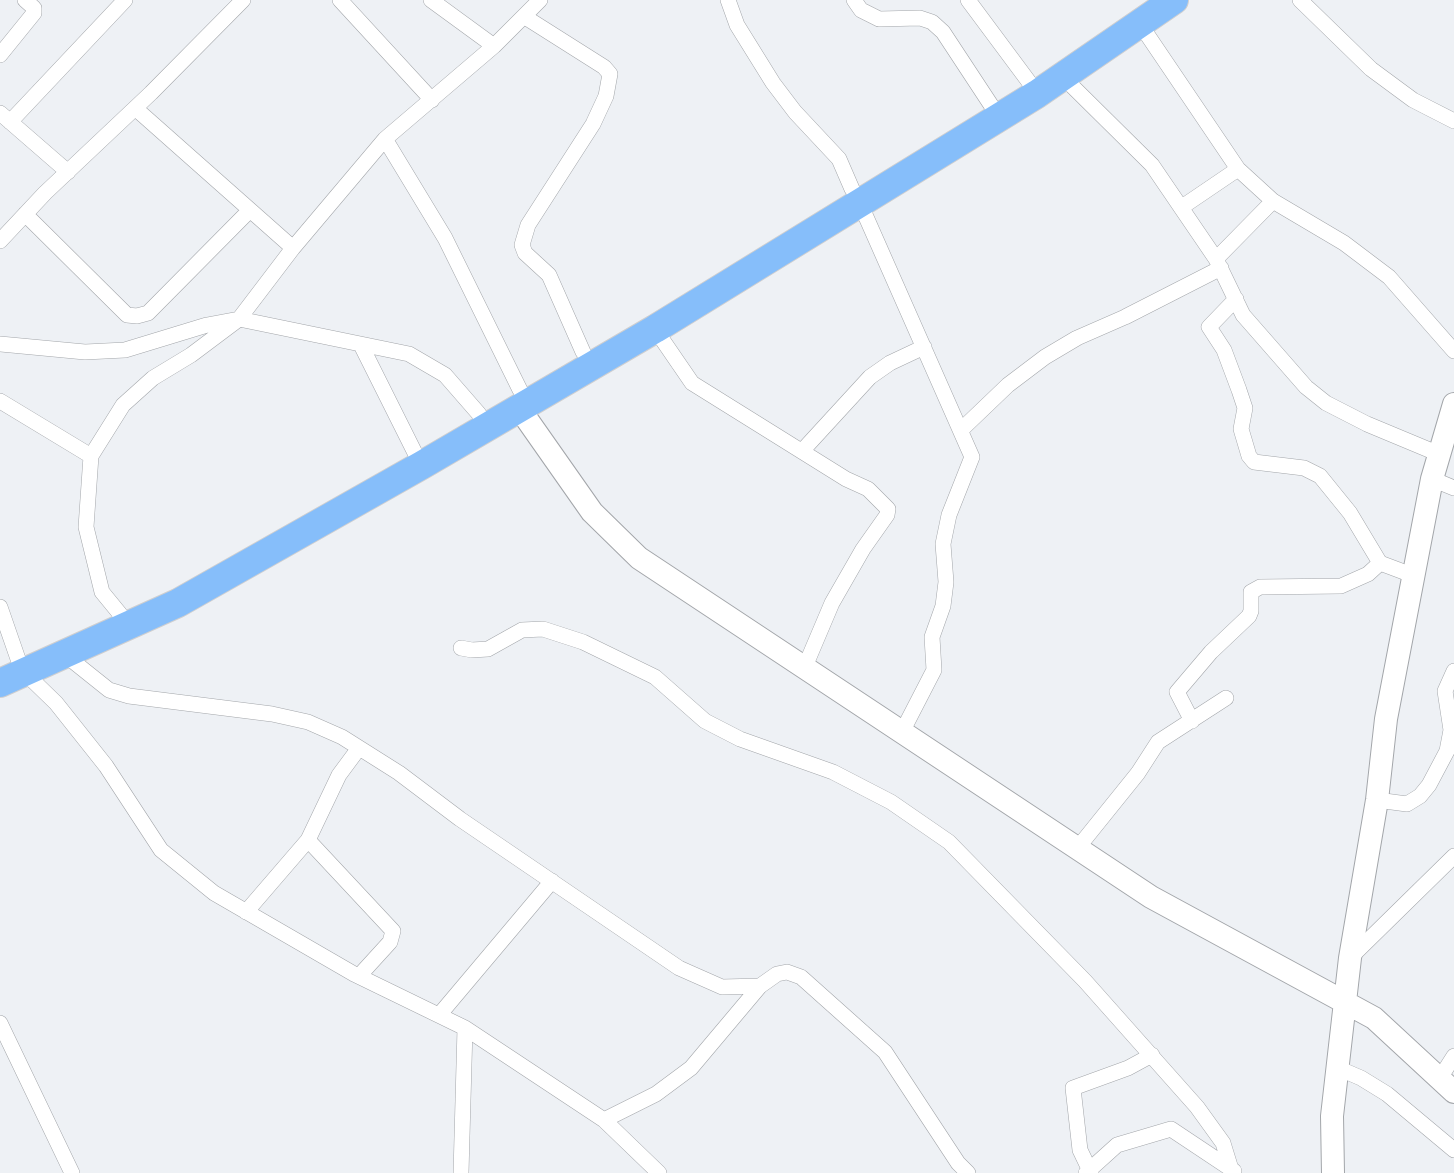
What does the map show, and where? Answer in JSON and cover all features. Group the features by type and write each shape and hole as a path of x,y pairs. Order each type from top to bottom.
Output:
{"highway":[{"path":"894,173 991,105 1144,12 1174,0"},
{"path":"11,670 120,614 224,571 479,414 519,399 583,352 1064,78 1144,12"},
{"path":"11,670 64,654 126,628 519,399 655,329 855,195"}],"street":[{"path":"0,54 34,13 34,8 26,0"},
{"path":"68,172 5,117 125,0"},
{"path":"2,236 243,0"},
{"path":"340,0 432,100"},
{"path":"431,0 494,45"},
{"path":"120,614 102,592 86,527 91,456 123,405 153,378 239,319 294,248 385,139 494,45 540,0"},
{"path":"728,0 737,25 773,83 795,112 839,159 962,429 972,457 949,515 943,544 946,582 942,606 932,637 934,670 902,732"},
{"path":"854,0 861,10 879,19 920,18 932,22 944,32 991,105"},
{"path":"968,0 1029,82"},
{"path":"1300,0 1371,69 1413,99 1454,121"},
{"path":"1144,12 1238,169 1273,201 1344,243 1389,276 1454,351"},
{"path":"525,17 604,67 610,74 606,96 592,124 528,225 522,245 525,253 549,275 583,352"},
{"path":"1064,78 1152,165 1219,263 1243,315 1285,366 1312,392 1367,424 1439,454"},
{"path":"135,108 294,248"},
{"path":"385,139 445,238 519,399 592,512 617,538 666,577 1076,850 1199,924 1374,1018 1447,1085 1454,1056"},
{"path":"1182,207 1238,169"},
{"path":"962,429 1008,385 1045,357 1077,338 1125,317 1219,263 1273,201"},
{"path":"25,214 127,315 137,316 148,313 250,210"},
{"path":"1236,299 1209,327 1224,350 1245,408 1241,429 1249,456 1254,462 1304,468 1320,476 1350,513 1380,563 1412,575"},
{"path":"0,344 85,352 125,350 207,325 239,319 409,354 445,375 479,414"},
{"path":"655,329 692,383 846,479 868,489 888,509 887,515 863,549 832,603 804,669"},
{"path":"362,345 415,453"},
{"path":"802,450 870,376 890,363 924,347"},
{"path":"0,401 91,456"},
{"path":"1333,1173 1332,1116 1340,1069 1350,958 1377,800 1386,720 1432,479 1454,404"},
{"path":"1432,479 1454,488"},
{"path":"1192,721 1177,692 1215,647 1249,616 1251,592 1260,587 1341,586 1368,574 1380,563"},
{"path":"0,607 11,670 56,702 106,766 161,850 214,893 246,912 358,976 465,1028 604,1120 659,1173"},
{"path":"461,648 472,651 488,649 522,630 543,629 583,642 655,677 705,721 740,739 833,772 891,802 949,842 1021,913 1197,1107 1223,1143 1234,1171"},
{"path":"64,654 109,690 129,696 272,714 308,722 342,737 679,968 722,987 760,986"},
{"path":"1377,800 1407,804 1420,796 1429,785 1447,751 1451,730 1445,691 1454,671"},
{"path":"1076,850 1137,773 1158,742 1226,698"},
{"path":"246,912 308,840 339,775 359,748"},
{"path":"308,840 393,931 390,942 358,976"},
{"path":"1350,958 1454,856"},
{"path":"440,1014 552,881"},
{"path":"604,1120 656,1094 691,1068 760,986 777,974 787,972 801,977 885,1052 958,1163 968,1173"},
{"path":"0,1023 72,1173"},
{"path":"461,1173 465,1028"},
{"path":"1152,1055 1128,1068 1073,1088 1080,1150 1089,1172 1117,1145 1171,1129 1234,1171"},
{"path":"1340,1069 1361,1078 1387,1094 1454,1150"}]}
